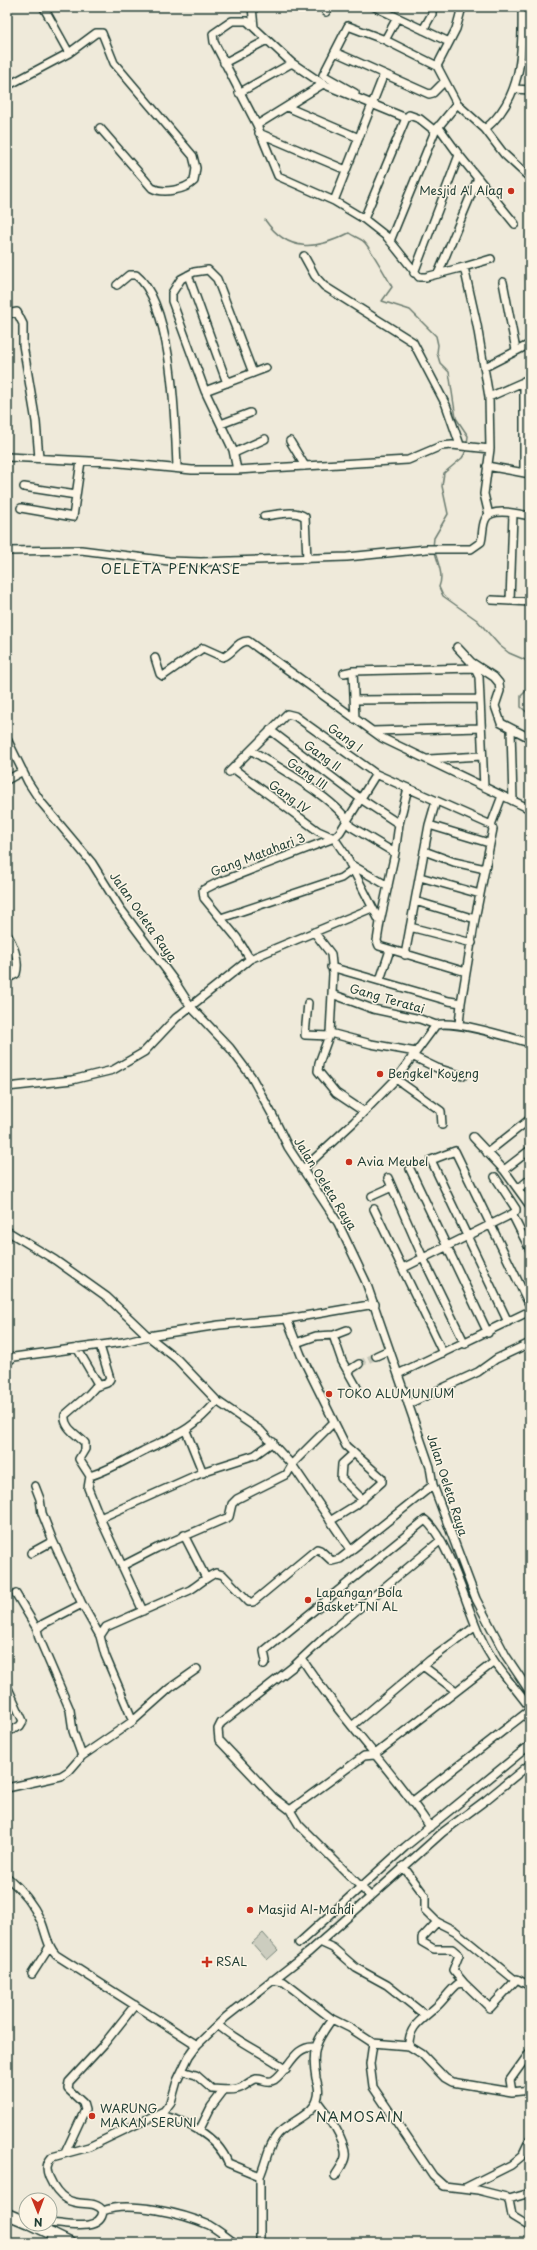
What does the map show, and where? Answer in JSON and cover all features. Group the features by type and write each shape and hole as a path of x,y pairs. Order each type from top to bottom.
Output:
{"highway":[{"path":"7,2214 18,2218"},
{"path":"56,2232 70,2243"}],"street":[{"path":"252,7 254,27"},
{"path":"375,7 449,42"},
{"path":"423,30 432,14 432,7"},
{"path":"437,66 459,22 462,7"},
{"path":"486,129 502,114 515,89 522,38 522,7"},
{"path":"44,8 69,53"},
{"path":"384,40 397,18"},
{"path":"373,102 323,84 292,63 247,21 235,20 214,32 214,42 239,93 257,125 278,176 334,201 364,219 390,240 414,273 422,278 491,259"},
{"path":"406,118 323,76 344,25 384,40 437,66 444,82 458,104 486,129 504,154 530,178"},
{"path":"7,86 69,53 96,33 102,33 114,63 193,156 196,168 194,181 176,189 158,191 152,188 100,128"},
{"path":"224,63 267,40"},
{"path":"334,52 429,94 433,93 444,82"},
{"path":"239,93 292,63"},
{"path":"334,201 384,74"},
{"path":"257,125 323,84"},
{"path":"515,89 530,90"},
{"path":"390,240 436,128 458,104"},
{"path":"287,107 359,138"},
{"path":"364,219 406,118 410,115 415,116 436,128 515,224"},
{"path":"259,133 346,170"},
{"path":"414,273 459,155"},
{"path":"438,274 478,178"},
{"path":"304,256 315,276 324,286 413,342 446,404 462,445"},
{"path":"464,267 485,367 489,397 490,449 484,494 489,515"},
{"path":"237,470 234,453 205,392 172,301 176,285 188,275 202,270 208,270 217,279 253,373"},
{"path":"117,285 129,275 136,275 147,286 154,299 166,347 177,467"},
{"path":"188,275 227,383"},
{"path":"503,282 516,350"},
{"path":"7,308 10,314 20,314 22,320 23,345 36,422 39,458"},
{"path":"485,367 530,344"},
{"path":"205,392 266,368"},
{"path":"487,466 527,473 527,380 489,397"},
{"path":"221,424 250,413"},
{"path":"234,453 265,439"},
{"path":"290,441 305,466"},
{"path":"7,458 39,458 177,467 192,470 237,470 408,460 441,446 462,445 490,449"},
{"path":"21,508 73,517 81,461"},
{"path":"24,487 76,495"},
{"path":"7,551 81,550 187,562 307,559 427,549 471,549 478,546 482,538 485,518 489,515 500,512 530,516"},
{"path":"264,516 290,513 302,514 305,517 307,559"},
{"path":"510,601 513,514"},
{"path":"492,600 530,602"},
{"path":"155,658 160,674 163,676 203,648 223,657 228,655 242,642 248,641 382,738 429,759 530,809"},
{"path":"457,647 473,665 479,677 480,728 484,787"},
{"path":"344,672 473,665 498,681 500,689 496,701 496,713 503,725 530,738"},
{"path":"353,671 356,700 355,719"},
{"path":"356,700 479,699"},
{"name":"Gang I","path":"270,730 287,714 295,716 376,774 491,826"},
{"path":"373,732 480,728"},
{"path":"251,750 270,730"},
{"name":"Gang II","path":"270,730 361,799 399,824"},
{"path":"511,730 513,801"},
{"name":"Jalan Oeleta Raya","path":"7,739 23,771 48,811 92,863 120,908 173,979 190,1007 230,1048 251,1076 274,1116 288,1147 338,1223 362,1271 430,1467 433,1485 476,1599 506,1656 530,1692"},
{"name":"Gang IV","path":"251,750 232,770 318,831 334,838"},
{"name":"Gang III","path":"251,750 333,804 348,819 350,826 395,853"},
{"path":"429,759 482,756"},
{"path":"7,780 23,771"},
{"path":"376,774 348,819 334,838 380,922"},
{"path":"408,788 399,824 395,853 380,922 377,944 405,955 466,972"},
{"path":"459,1025 461,1003 475,919 493,829 491,826 502,796"},
{"path":"405,955 429,825 436,801"},
{"path":"429,825 489,843"},
{"name":"Gang Matahari 3","path":"250,958 221,918 204,898 202,892 205,888 334,838"},
{"path":"424,851 454,862 485,869"},
{"path":"351,867 388,886"},
{"path":"221,918 340,878 351,867"},
{"path":"420,877 480,894"},
{"path":"415,901 475,919"},
{"path":"7,1087 72,1080 113,1070 144,1052 176,1018 250,958 372,908"},
{"path":"410,927 472,943"},
{"path":"314,932 331,954 331,967 333,974 333,1006 329,1034 319,1063 320,1074 336,1094 363,1111"},
{"path":"7,934 16,954 18,968 16,974 7,979"},
{"path":"380,980 390,950"},
{"path":"331,967 380,980 448,1002 461,1003"},
{"name":"Gang Teratai","path":"332,994 373,1009 420,1019 436,1026"},
{"path":"308,1003 305,1035 329,1034 414,1054 437,1068 463,1076"},
{"path":"302,1170 354,1122 363,1111 396,1079 436,1026 443,1023 459,1025 530,1043"},
{"path":"396,1079 441,1111 442,1125"},
{"path":"487,1153 530,1120"},
{"path":"473,1138 504,1170 530,1206"},
{"path":"504,1170 530,1150"},
{"path":"508,1322 468,1235 431,1160 455,1151 530,1306"},
{"path":"410,1169 446,1247 489,1332"},
{"path":"388,1178 423,1258 465,1344"},
{"path":"402,1268 516,1212 516,1209 495,1178"},
{"path":"518,1190 530,1179"},
{"path":"372,1196 392,1187"},
{"path":"374,1209 444,1353"},
{"path":"512,1214 530,1250"},
{"path":"7,1231 55,1260 108,1297 148,1336 177,1359 217,1402 253,1425 273,1442 293,1466 350,1551"},
{"path":"7,1362 14,1357 100,1346 148,1336 246,1321 287,1319 374,1304"},
{"path":"398,1374 465,1344 530,1311"},
{"path":"287,1319 296,1343 333,1423 346,1446 382,1478 382,1482 363,1500 330,1521"},
{"path":"296,1343 316,1336 334,1335 347,1330"},
{"path":"334,1335 342,1361 360,1393"},
{"path":"408,1404 478,1372 496,1359 530,1343"},
{"path":"95,1387 107,1383 110,1379 100,1346"},
{"path":"78,1348 98,1384 88,1395 64,1415 64,1418 66,1424 85,1443 85,1449 79,1459 90,1476 88,1488 131,1588 143,1611"},
{"path":"376,1356 389,1350"},
{"path":"348,1371 359,1364"},
{"path":"90,1476 117,1466 186,1431 204,1416 217,1402"},
{"path":"122,1566 184,1535 229,1517 232,1504 237,1499 272,1483 287,1474 294,1462 333,1423"},
{"path":"186,1431 203,1473"},
{"path":"100,1518 203,1473 255,1455 273,1442"},
{"path":"354,1453 342,1464 341,1478 363,1500"},
{"path":"100,1636 106,1627 190,1590 202,1583 206,1578 220,1574 252,1603 317,1550 320,1550 328,1559 335,1561 350,1551 433,1485"},
{"path":"35,1486 40,1498 42,1513 53,1541 82,1604 100,1636 105,1655 133,1721"},
{"path":"264,1665 266,1661 264,1651 423,1520 426,1520 441,1540 476,1626 494,1662 530,1709 413,1801"},
{"path":"184,1535 206,1578"},
{"path":"370,1896 299,1825 290,1810 273,1797 219,1740 218,1736 221,1723 302,1659 327,1635 441,1540"},
{"path":"31,1553 53,1541"},
{"path":"16,1594 37,1629 39,1638 70,1710 73,1731 82,1756"},
{"path":"37,1629 43,1624 82,1604"},
{"path":"352,1726 423,1666 476,1626"},
{"path":"302,1659 321,1689 413,1801 430,1827"},
{"path":"290,1810 364,1756 374,1755 494,1662"},
{"path":"423,1666 456,1691"},
{"path":"7,1788 61,1776 68,1771 82,1756 133,1721 170,1688 197,1669"},
{"path":"7,1686 24,1721 20,1726 7,1732"},
{"path":"299,1943 360,1886 530,1746"},
{"path":"103,2212 96,2206 68,2201 56,2189 47,2170 47,2166 55,2155 89,2147 164,2111 171,2102 177,2081 184,2065 197,2045 218,2025 320,1942 403,1866 443,1832 486,1800 530,1764"},
{"path":"403,1866 425,1896 425,1910 437,1922 455,1931 515,1980 520,1979 530,1986"},
{"path":"7,1876 34,1908 46,1930 50,1946 56,1955 197,2045"},
{"path":"437,1922 422,1938 422,1942 434,1949 452,1949 459,1955 453,1970 464,1983 492,2008 515,1980"},
{"path":"320,1942 333,1948 356,1968 387,1985 425,2015"},
{"path":"32,1974 50,1946"},
{"path":"272,1980 284,1982 332,2019 350,2028 373,2043 407,2045 422,2054 445,2078 452,2082 512,2092 530,2090"},
{"path":"407,2045 411,2031 425,2015 458,1984 464,1983"},
{"path":"66,2153 85,2110 83,2103 68,2089 69,2082 104,2044 136,2005"},
{"path":"260,2243 260,2176 278,2134 306,2112 317,2101 319,2091 313,2064 315,2047 317,2040 332,2019"},
{"path":"218,2025 242,2044 260,2052 286,2069"},
{"path":"373,2043 370,2064 372,2082 376,2093 438,2182 444,2186 488,2192 508,2198 530,2193"},
{"path":"182,2071 196,2075 212,2089 236,2089 258,2079 270,2082 286,2069 300,2050 307,2046 315,2047"},
{"path":"512,2092 510,2080 530,2052"},
{"path":"199,2131 211,2107 224,2090"},
{"path":"317,2101 342,2141 346,2151 344,2161 335,2176"},
{"path":"158,2115 177,2118 199,2131 220,2148 228,2163 260,2176"},
{"path":"465,2188 511,2165 522,2156 530,2139"},
{"path":"508,2198 512,2216 530,2227"},
{"path":"103,2212 112,2207 161,2210 210,2226 235,2243"},
{"path":"58,2228 88,2226 96,2224 103,2217 103,2212"},
{"path":"49,2243 50,2232"}],"shaded area":[{"path":"263,1933 278,1950 267,1960 252,1943"}],"waterway":[{"path":"265,220 274,231 293,243 314,245 337,239 349,233 366,244 392,287 382,301 410,310 436,336 438,345 437,353 440,363 449,372 456,418 468,436 467,444"},
{"path":"433,547 434,538 448,514 442,486 444,473 462,458 467,450"},
{"path":"435,552 441,574 439,587 443,596 477,620 499,645 509,653 530,662"},
{"path":"530,687 521,696 521,707 530,715"}],"tunnel":[{"path":"359,1364 376,1356"}],"place":[{"name":"Mesjid Al Alaq","path":"511,191"},
{"name":"Bengkel Koyeng","path":"380,1074"},
{"name":"Avia Meubel","path":"349,1162"},
{"name":"TOKO ALUMUNIUM","path":"329,1394"},
{"name":"Lapangan Bola Basket TNI AL","path":"308,1600"},
{"name":"Masjid Al-Mahdi","path":"250,1910"},
{"name":"RSAL","path":"207,1962"},
{"name":"WARUNG MAKAN SERUNI","path":"92,2116"}],"district":[{"name":"OELETA PENKASE","path":"171,569"},
{"name":"NAMOSAIN","path":"360,2117"}]}
